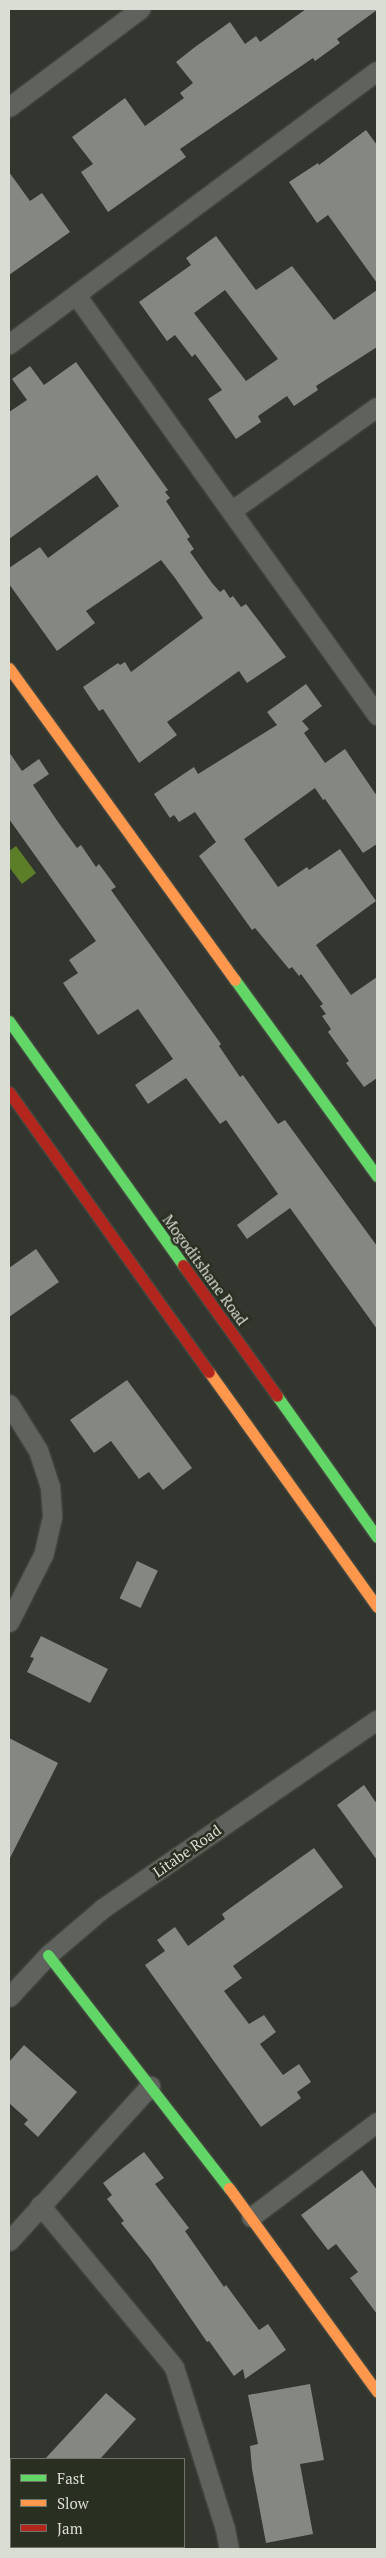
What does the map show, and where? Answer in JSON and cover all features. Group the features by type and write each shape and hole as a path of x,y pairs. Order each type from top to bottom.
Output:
{"main road":[{"path":"9,668 377,1176"},
{"name":"Mogoditshane Road","path":"9,1021 377,1537"},
{"path":"9,1092 377,1607"},
{"path":"48,1955 251,2217 377,2392"}],"street":[{"path":"9,107 140,9"},
{"path":"9,344 377,71"},
{"path":"76,295 377,715"},
{"path":"231,511 377,408"},
{"path":"9,1404 38,1450 50,1486 52,1517 43,1555 9,1622"},
{"name":"Litabe Road","path":"9,1998 48,1955 103,1908 377,1720"},
{"path":"9,2241 150,2086"},
{"path":"251,2217 377,2122"},
{"path":"40,2205 174,2368 225,2529 228,2549"}],"shaded area":[{"path":"16,846 36,873 22,884 9,867 9,851"}],"building":[{"path":"306,9 377,10 337,39 340,43 315,61 313,58 180,149 186,157 108,212 81,172 93,164 72,137 125,98 145,126 184,98 180,93 193,83 176,62 195,47 230,22 245,44 256,36 260,42"},
{"path":"366,130 377,145 377,283 328,215 317,223 289,182 318,163 319,165"},
{"path":"9,172 30,201 42,193 70,232 9,275"},
{"path":"216,236 256,290 292,266 334,320 377,290 377,347 316,386 318,390 294,406 287,396 258,416 261,422 236,439 208,399 222,390 195,354 192,357 175,335 167,341 139,302 191,265 186,258","holes":["225,290 278,359 246,381 194,313"]},
{"path":"76,362 168,490 165,492 170,498 166,501 190,537 187,539 194,549 190,552 212,583 220,592 224,589 230,598 233,596 241,607 246,604 286,657 247,683 239,671 167,722 177,735 139,763 103,709 99,711 83,687 118,663 120,665 125,662 131,672 203,618 175,578 161,560 86,611 95,623 57,651 9,584 9,568 40,547 48,558 119,506 97,475 9,539 9,412 27,400 12,379 30,366 44,385"},
{"path":"306,684 322,706 302,721 309,729 304,733 325,763 345,749 377,796 377,844 363,853 325,799 323,800 315,788 244,839 278,887 307,867 309,870 340,849 376,901 316,945 351,995 377,977 377,1078 364,1087 346,1063 349,1061 328,1032 331,1029 322,1016 326,1014 320,1006 323,1004 301,974 299,976 292,967 289,969 255,928 252,930 199,856 216,842 195,812 179,822 174,815 170,818 154,794 194,767 198,774 277,725 267,712"},
{"path":"9,752 22,771 39,759 49,774 33,785 58,822 77,848 81,845 96,867 99,864 116,887 111,890 221,1044 219,1046 240,1077 243,1075 278,1124 285,1120 377,1246 377,1329 290,1208 247,1239 237,1225 278,1194 226,1120 220,1124 186,1078 148,1104 135,1085 173,1059 138,1009 98,1035 63,983 78,973 69,960 96,941 9,819"},
{"path":"36,1249 59,1282 9,1317 9,1268"},
{"path":"127,1380 192,1468 163,1490 149,1472 139,1479 111,1441 94,1453 70,1420"},
{"path":"137,1561 158,1571 141,1608 120,1598"},
{"path":"41,1636 108,1669 90,1703 27,1672 34,1658 30,1657"},
{"path":"9,1738 58,1763 9,1860"},
{"path":"364,1785 377,1804 377,1860 337,1805"},
{"path":"314,1848 343,1887 233,1966 242,1978 224,1991 249,2024 264,2015 276,2032 260,2044 283,2075 299,2064 311,2082 297,2092 301,2098 261,2127 145,1965 165,1951 157,1940 175,1927 188,1946 225,1919 222,1914"},
{"path":"24,2045 77,2092 38,2137 24,2124 28,2120 9,2103 9,2062"},
{"path":"144,2152 164,2178 155,2184 189,2228 185,2231 224,2287 226,2285 259,2330 268,2324 286,2350 245,2379 243,2369 234,2376 209,2341 207,2342 150,2259 121,2223 124,2221 107,2199 112,2195 103,2183"},
{"path":"362,2170 377,2190 377,2314 350,2278 358,2272 336,2244 328,2250 301,2215"},
{"path":"310,2384 324,2460 300,2464 313,2534 266,2543 252,2469 250,2446 258,2444 248,2395"},
{"path":"106,2393 136,2419 101,2458 46,2458"}],"traffic: fast":[{"path":"235,980 377,1176"},
{"path":"9,1021 183,1265"},
{"path":"277,1396 377,1537"},
{"path":"48,1955 229,2188"}],"traffic: slow":[{"path":"9,668 235,980"},
{"path":"209,1372 377,1607"},
{"path":"229,2188 377,2392"}],"traffic: jam":[{"path":"9,1092 209,1372"},
{"path":"183,1265 277,1396"}]}
